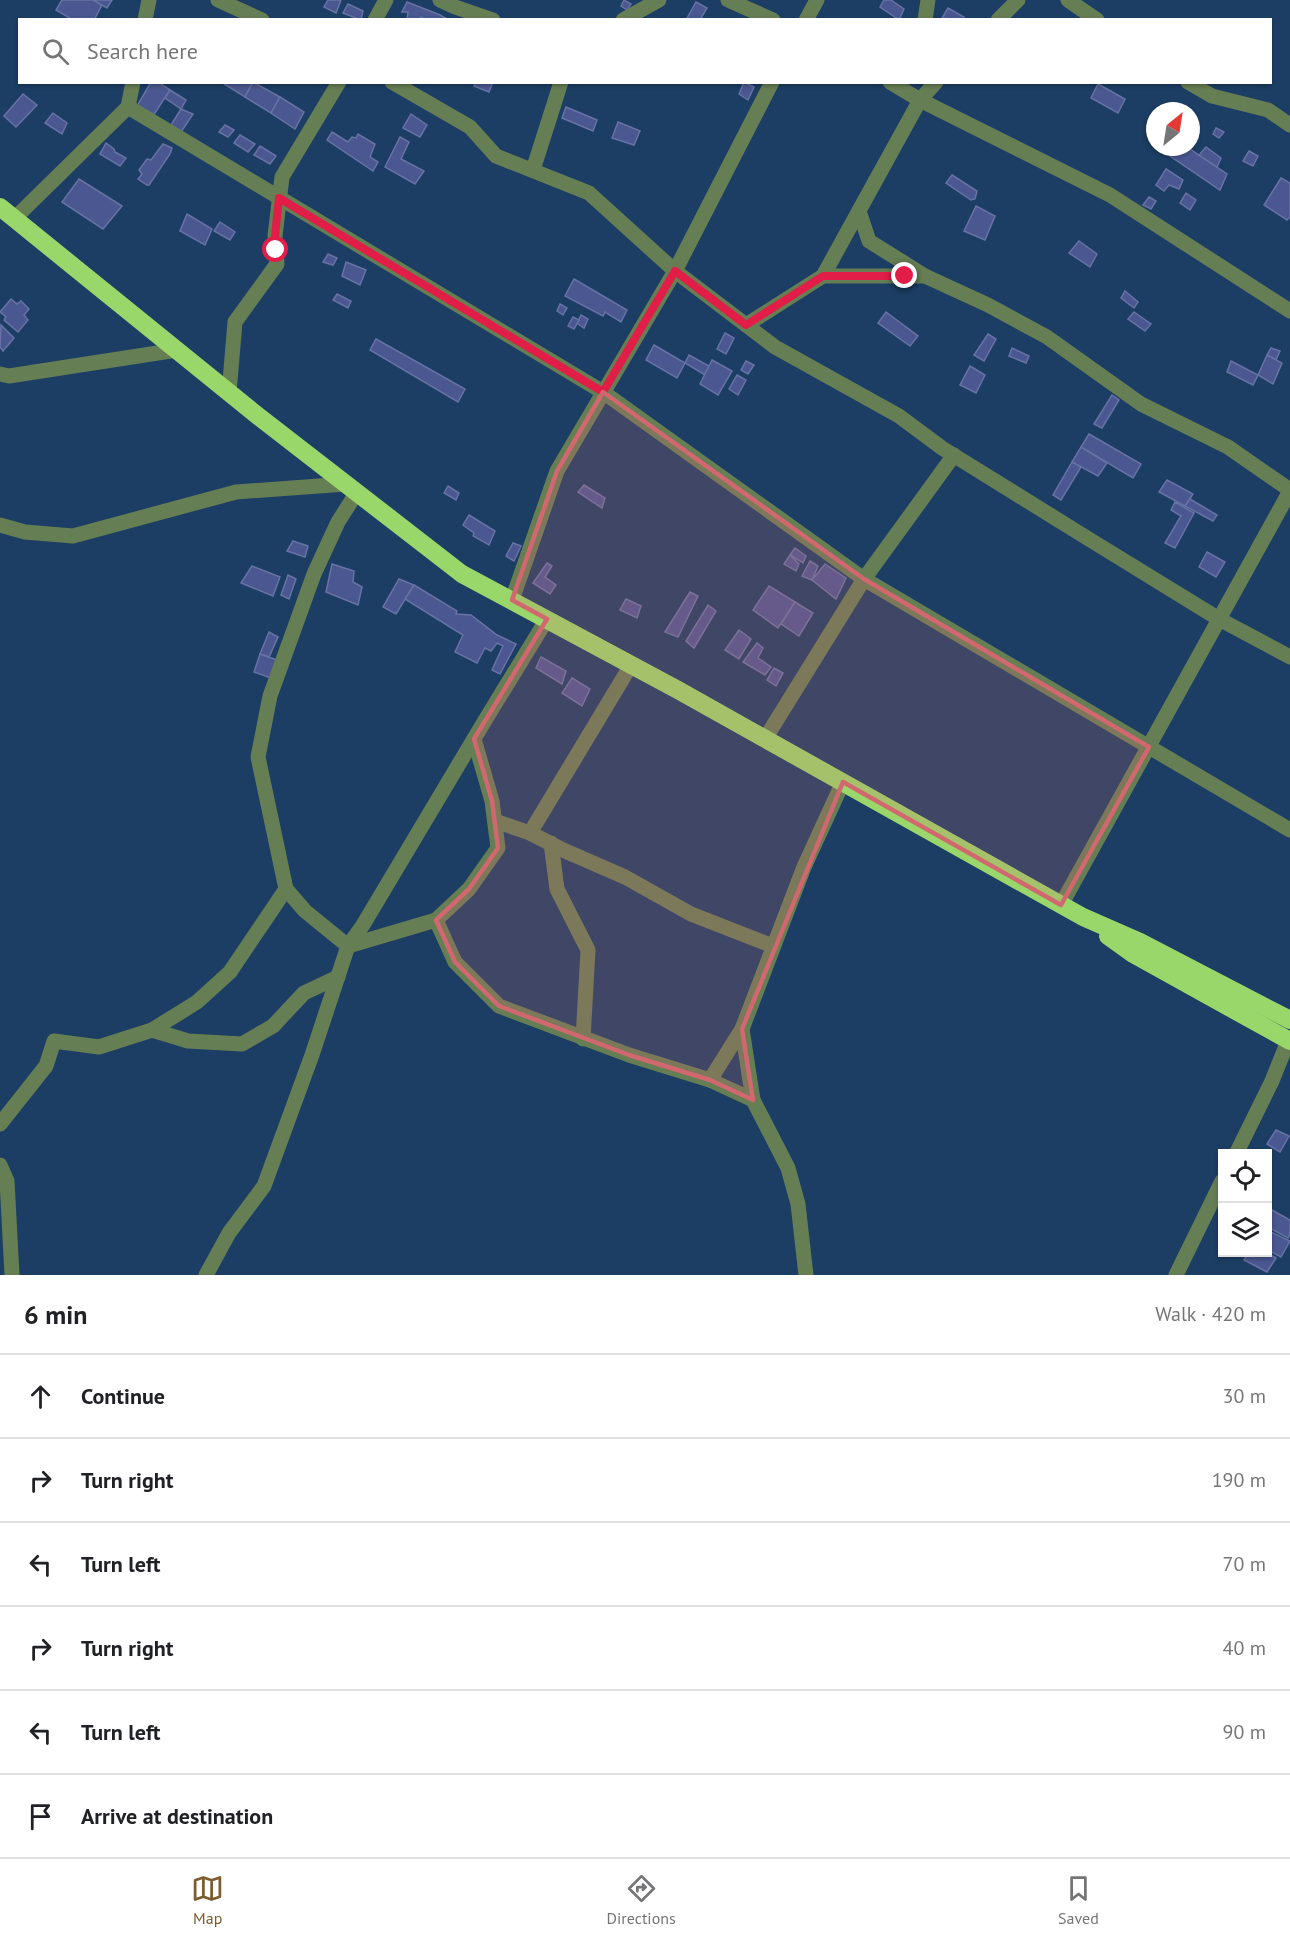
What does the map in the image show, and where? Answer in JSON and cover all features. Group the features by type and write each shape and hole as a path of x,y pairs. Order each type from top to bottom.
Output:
{"highway":[{"path":"0,207 229,393 462,574 843,782 1083,917 1140,942 1290,1020"},
{"path":"1083,917 1133,954 1289,1041"}],"street":[{"path":"145,18 149,0"},
{"path":"218,0 258,18"},
{"path":"376,18 386,0"},
{"path":"440,0 487,18"},
{"path":"627,18 659,0"},
{"path":"727,0 743,18"},
{"path":"727,0 768,18"},
{"path":"807,18 817,0"},
{"path":"925,18 928,0"},
{"path":"1000,18 1018,0"},
{"path":"1068,0 1094,18"},
{"path":"14,219 128,107 133,84"},
{"path":"229,393 235,322 277,264 275,236 282,177 338,84"},
{"path":"395,84 470,127 496,156 589,194 675,271 775,347 899,417 954,455 1219,619 1290,657"},
{"path":"532,170 560,84"},
{"path":"512,600 557,471 675,271 771,84"},
{"path":"893,84 920,100 1110,195 1290,311"},
{"path":"920,100 921,84"},
{"path":"746,325 823,276 920,100 934,84"},
{"path":"1191,84 1212,96 1268,110 1290,125"},
{"path":"128,107 603,392 864,579 1290,830"},
{"path":"858,211 869,241 925,276 1047,336 1141,405 1228,447 1290,491 1061,905"},
{"path":"823,276 925,276"},
{"path":"0,374 9,376 177,350"},
{"path":"765,739 864,579 954,455"},
{"path":"0,525 25,532 73,536 236,492 351,488 314,574 270,696 258,757 286,889 305,911 348,946"},
{"path":"206,1275 229,1233 264,1186 312,1055 348,946 363,925 547,620"},
{"path":"530,833 631,665"},
{"path":"348,946 436,920 469,889 498,848 492,801 474,739"},
{"path":"710,1080 742,1029 804,867 843,782"},
{"path":"495,821 530,833 625,877 691,914 773,946"},
{"path":"551,843 557,889 588,950 583,1039"},
{"path":"0,1124 46,1065 54,1041 99,1047 152,1030 197,1002 230,972 286,889"},
{"path":"436,920 455,962 499,1006 583,1039 710,1080 753,1101"},
{"path":"152,1030 188,1041 242,1044 273,1026 304,993 338,977"},
{"path":"742,1029 753,1101 788,1168 798,1204 806,1275"},
{"path":"1238,1149 1272,1082 1289,1041"},
{"path":"0,1164 7,1181 12,1275"},
{"path":"1176,1275 1218,1189"}],"highlighted area":[{"path":"603,392 864,579 1149,747 1061,905 843,782 742,1029 753,1100 710,1080 629,1055 499,1006 455,962 436,920 469,889 498,848 492,801 474,739 547,619 512,600 557,471"}],"building":[{"path":"62,0 94,0 102,5 95,18 70,18 56,10"},
{"path":"93,0 112,0 107,8"},
{"path":"328,0 341,0 336,13 324,7"},
{"path":"624,0 631,4 627,10 621,6"},
{"path":"884,0 891,0 904,9 900,18 896,18 880,7"},
{"path":"407,2 445,18 407,18 408,12 402,12"},
{"path":"696,2 707,8 701,18 687,18"},
{"path":"348,4 363,11 361,18 343,13"},
{"path":"948,8 964,17 964,18 942,18"},
{"path":"150,84 161,84 170,90 153,116 137,106"},
{"path":"224,84 252,84 245,97"},
{"path":"252,84 257,84 280,97 271,113 245,97"},
{"path":"475,84 492,84 489,92 474,86"},
{"path":"743,84 754,87 748,100 739,94"},
{"path":"1098,84 1125,99 1118,113 1091,98"},
{"path":"170,90 186,100 181,109 165,98"},
{"path":"23,94 37,105 16,127 4,116"},
{"path":"280,97 304,112 295,129 271,113"},
{"path":"566,107 597,120 593,131 562,118"},
{"path":"181,109 193,114 181,132 171,125"},
{"path":"53,113 67,123 62,134 45,123"},
{"path":"411,114 427,125 420,137 403,128"},
{"path":"618,122 640,131 634,145 612,138"},
{"path":"225,125 234,130 228,137 219,132"},
{"path":"1216,128 1224,132 1219,138 1213,134"},
{"path":"332,132 348,142 352,137 356,138 358,134 375,144 370,157 378,162 373,171 327,140"},
{"path":"240,135 255,144 248,152 234,143"},
{"path":"400,137 409,142 401,159 424,171 415,184 385,167"},
{"path":"106,143 126,158 120,166 100,154"},
{"path":"163,144 172,148 170,154 147,185 138,179 142,174 139,170 147,159 151,160"},
{"path":"260,146 276,156 270,164 254,155"},
{"path":"1206,147 1221,158 1217,167 1200,156"},
{"path":"1249,151 1258,156 1253,166 1243,161"},
{"path":"1170,156 1200,156 1227,174 1220,190"},
{"path":"1166,169 1183,180 1179,189 1169,185 1164,191 1156,185"},
{"path":"952,175 977,191 975,199 971,200 946,183"},
{"path":"1281,178 1290,183 1290,217 1287,220 1264,205"},
{"path":"79,179 122,206 103,229 62,202"},
{"path":"1186,193 1196,200 1190,210 1180,203"},
{"path":"1149,197 1156,201 1151,209 1143,205"},
{"path":"976,206 995,216 985,240 964,231"},
{"path":"187,214 212,229 205,245 180,231"},
{"path":"220,222 235,232 230,240 214,231"},
{"path":"1079,241 1097,254 1090,267 1069,253"},
{"path":"328,254 337,258 333,265 323,262"},
{"path":"346,262 366,270 360,285 342,276"},
{"path":"574,279 627,310 621,322 605,312 603,316 565,296"},
{"path":"1125,291 1138,302 1134,308 1121,298"},
{"path":"337,294 351,301 348,308 333,300"},
{"path":"11,299 17,304 21,301 29,309 24,315 28,320 18,332 4,320 6,317 0,312"},
{"path":"560,304 567,308 563,315 557,311"},
{"path":"886,312 918,336 910,346 878,323"},
{"path":"1134,312 1151,324 1145,331 1128,319"},
{"path":"581,315 588,319 584,328 577,323"},
{"path":"573,317 579,320 574,329 568,326"},
{"path":"1,325 14,338 3,351 0,347"},
{"path":"725,333 734,338 726,354 717,349"},
{"path":"988,334 996,339 984,361 974,355"},
{"path":"376,339 465,389 458,402 370,350"},
{"path":"654,345 685,363 677,378 646,360"},
{"path":"1012,348 1029,356 1026,363 1009,356"},
{"path":"1271,348 1280,351 1276,360 1267,355"},
{"path":"689,355 709,366 705,375 685,363"},
{"path":"1267,355 1282,363 1273,384 1258,375"},
{"path":"712,360 732,371 718,395 700,384"},
{"path":"746,361 754,365 748,374 741,370"},
{"path":"1231,361 1258,375 1253,385 1227,372"},
{"path":"970,366 985,375 976,393 960,385"},
{"path":"737,375 746,380 738,395 729,389"},
{"path":"1112,395 1119,400 1102,428 1094,424"},
{"path":"1089,434 1141,464 1133,478 1081,447"},
{"path":"1081,447 1107,463 1098,476 1072,462"},
{"path":"1072,462 1081,467 1061,500 1053,495"},
{"path":"1167,480 1193,494 1185,506 1159,492"},
{"path":"584,485 605,498 602,508 578,492"},
{"path":"448,486 459,493 456,500 444,493"},
{"path":"1190,499 1217,515 1213,521 1185,506"},
{"path":"1175,502 1194,513 1175,548 1165,543 1181,516 1171,510"},
{"path":"469,515 495,531 489,545 473,536 474,533 463,525"},
{"path":"293,541 308,546 305,557 287,551"},
{"path":"513,543 521,546 514,561 506,556"},
{"path":"795,548 806,556 803,563 790,555"},
{"path":"1207,552 1225,562 1216,577 1199,567"},
{"path":"790,555 799,564 796,571 784,564"},
{"path":"810,561 818,566 812,580 802,576"},
{"path":"547,563 552,566 545,577 556,585 550,594 533,583"},
{"path":"332,564 354,571 353,582 362,587 358,605 326,592"},
{"path":"825,564 846,578 836,599 812,580"},
{"path":"252,566 280,577 273,596 241,583"},
{"path":"288,575 296,579 289,599 281,595"},
{"path":"399,579 414,585 396,614 383,607"},
{"path":"414,585 457,611 456,614 471,615 497,635 516,644 500,674 492,670 503,646 497,643 491,651 485,648 477,663 455,652 463,635 405,599"},
{"path":"769,586 795,602 778,628 753,610"},
{"path":"690,592 698,596 678,637 665,632"},
{"path":"626,599 641,606 637,618 620,610"},
{"path":"795,602 813,613 799,636 781,624"},
{"path":"708,605 716,611 694,648 686,641"},
{"path":"739,630 751,639 739,659 725,650"},
{"path":"269,632 278,637 269,657 260,654"},
{"path":"757,643 763,648 758,658 771,667 765,675 743,662"},
{"path":"260,654 277,660 271,678 254,672"},
{"path":"541,657 566,671 562,684 536,668"},
{"path":"774,668 783,673 776,686 767,680"},
{"path":"572,678 590,689 582,706 562,693"},
{"path":"1276,1130 1289,1136 1280,1152 1267,1144"},
{"path":"1272,1210 1290,1220 1288,1238 1272,1229"},
{"path":"1272,1232 1290,1241 1281,1257 1272,1252"},
{"path":"1272,1256 1276,1258 1267,1272 1244,1260 1246,1257"}],"route":[{"path":"276,250 275,236 279,198 603,392 675,271 746,325 823,276 905,276"}]}
